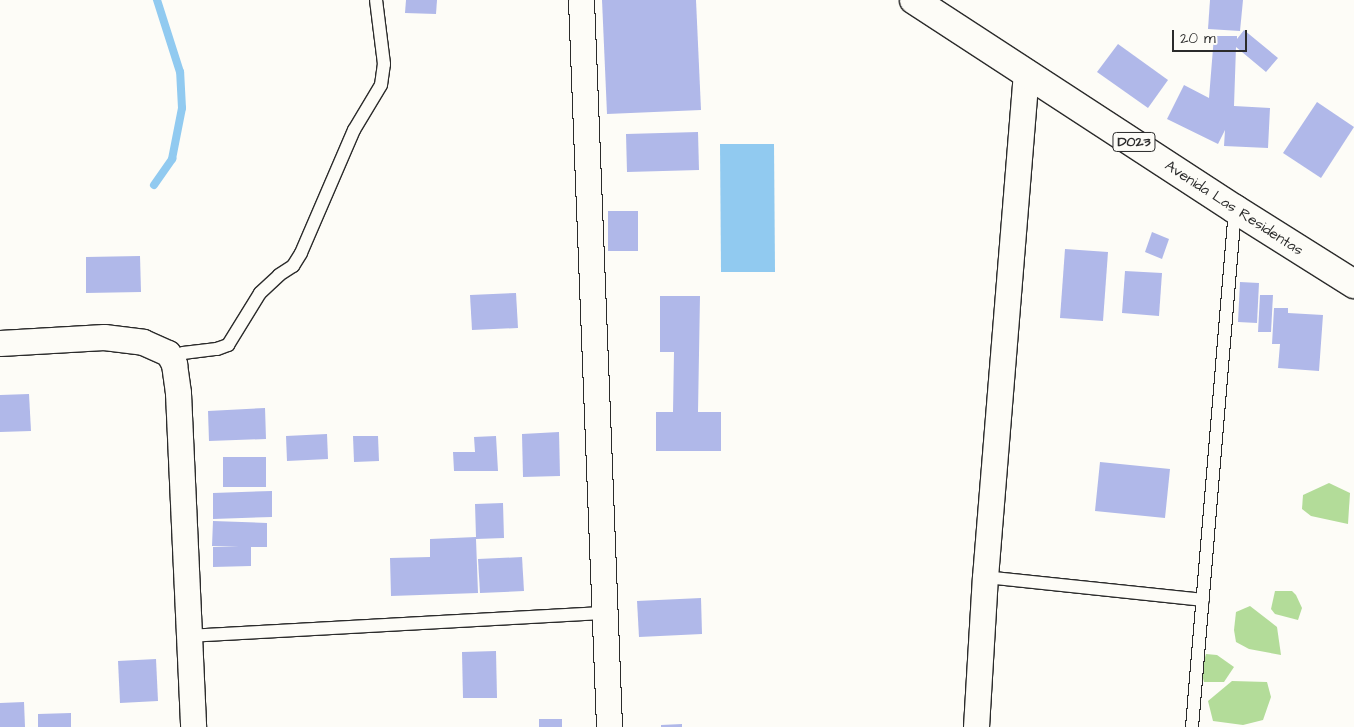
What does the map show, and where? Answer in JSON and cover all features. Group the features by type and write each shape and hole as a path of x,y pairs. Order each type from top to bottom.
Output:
{"main road":[{"name":"Avenida Las Residentas","path":"914,0 1235,209 1354,284"}],"street":[{"path":"581,0 609,727"},
{"path":"976,727 985,577 1026,72"},
{"path":"0,343 104,337 143,342 168,353 174,364 178,393 193,727"}],"lane":[{"path":"174,364 184,353 217,349 228,345 260,293 279,275 293,266 301,253 354,130 381,85 384,64 376,0"},
{"path":"1192,727 1235,209"},
{"path":"985,577 1203,600"},
{"path":"189,636 605,614"}],"green space":[{"path":"1329,483 1350,493 1348,524 1311,516 1302,509 1303,495"},
{"path":"1275,591 1292,591 1296,595 1302,608 1298,620 1275,614 1271,609"},
{"path":"1250,606 1277,627 1281,655 1249,649 1236,642 1234,630 1236,612"},
{"path":"1206,654 1217,655 1234,667 1224,682 1204,682 1201,671"},
{"path":"1232,681 1267,682 1271,697 1263,720 1243,725 1213,721 1208,701"}],"water":[{"path":"720,144 774,144 775,272 721,272"}],"building":[{"path":"406,0 437,0 436,14 405,13"},
{"path":"602,0 696,0 701,110 607,114"},
{"path":"1210,0 1243,0 1240,31 1208,29"},
{"path":"1244,30 1278,58 1266,72 1236,47 1234,106 1270,108 1268,148 1224,146 1225,130 1218,144 1167,119 1184,85 1209,98 1214,36 1237,36 1237,39"},
{"path":"1118,44 1168,80 1148,108 1097,72"},
{"path":"1317,102 1354,127 1321,178 1283,153"},
{"path":"698,132 699,170 627,172 626,134"},
{"path":"608,211 638,211 638,251 608,251"},
{"path":"1152,232 1169,239 1162,259 1145,252"},
{"path":"1065,249 1108,252 1103,321 1060,318"},
{"path":"140,256 141,292 86,293 86,257"},
{"path":"1125,271 1162,273 1159,316 1122,313"},
{"path":"1240,282 1259,283 1257,323 1238,322"},
{"path":"516,293 518,328 472,330 470,295"},
{"path":"1260,295 1273,295 1271,332 1258,332"},
{"path":"660,296 700,296 698,412 721,412 721,451 656,451 656,412 673,412 674,352 660,352"},
{"path":"1274,308 1288,308 1288,313 1323,315 1319,371 1278,368 1280,344 1272,344"},
{"path":"29,394 31,431 0,432 0,395"},
{"path":"265,408 266,439 209,441 208,411"},
{"path":"559,432 560,476 523,477 522,434"},
{"path":"327,434 328,459 287,461 286,436"},
{"path":"353,436 378,436 379,461 354,462"},
{"path":"496,436 498,471 454,471 453,452 475,452 474,437"},
{"path":"223,457 266,457 266,487 223,487"},
{"path":"1100,462 1170,469 1165,518 1095,511"},
{"path":"272,491 272,517 213,519 213,493"},
{"path":"503,503 504,538 476,539 478,593 391,596 390,558 430,557 430,539 476,537 475,504"},
{"path":"213,521 267,523 267,547 251,547 251,566 213,567 213,547 239,547 212,546"},
{"path":"522,557 524,591 480,593 478,559"},
{"path":"701,598 702,634 639,637 637,601"},
{"path":"496,651 497,698 463,698 462,652"},
{"path":"156,659 158,701 120,703 118,661"},
{"path":"24,702 25,727 0,727 0,703"},
{"path":"71,713 71,727 38,727 38,714"},
{"path":"539,719 562,719 562,727 539,727"},
{"path":"682,724 682,727 661,727 661,725"}],"waterway":[{"path":"154,185 172,159 182,108 180,72 157,0"}]}
